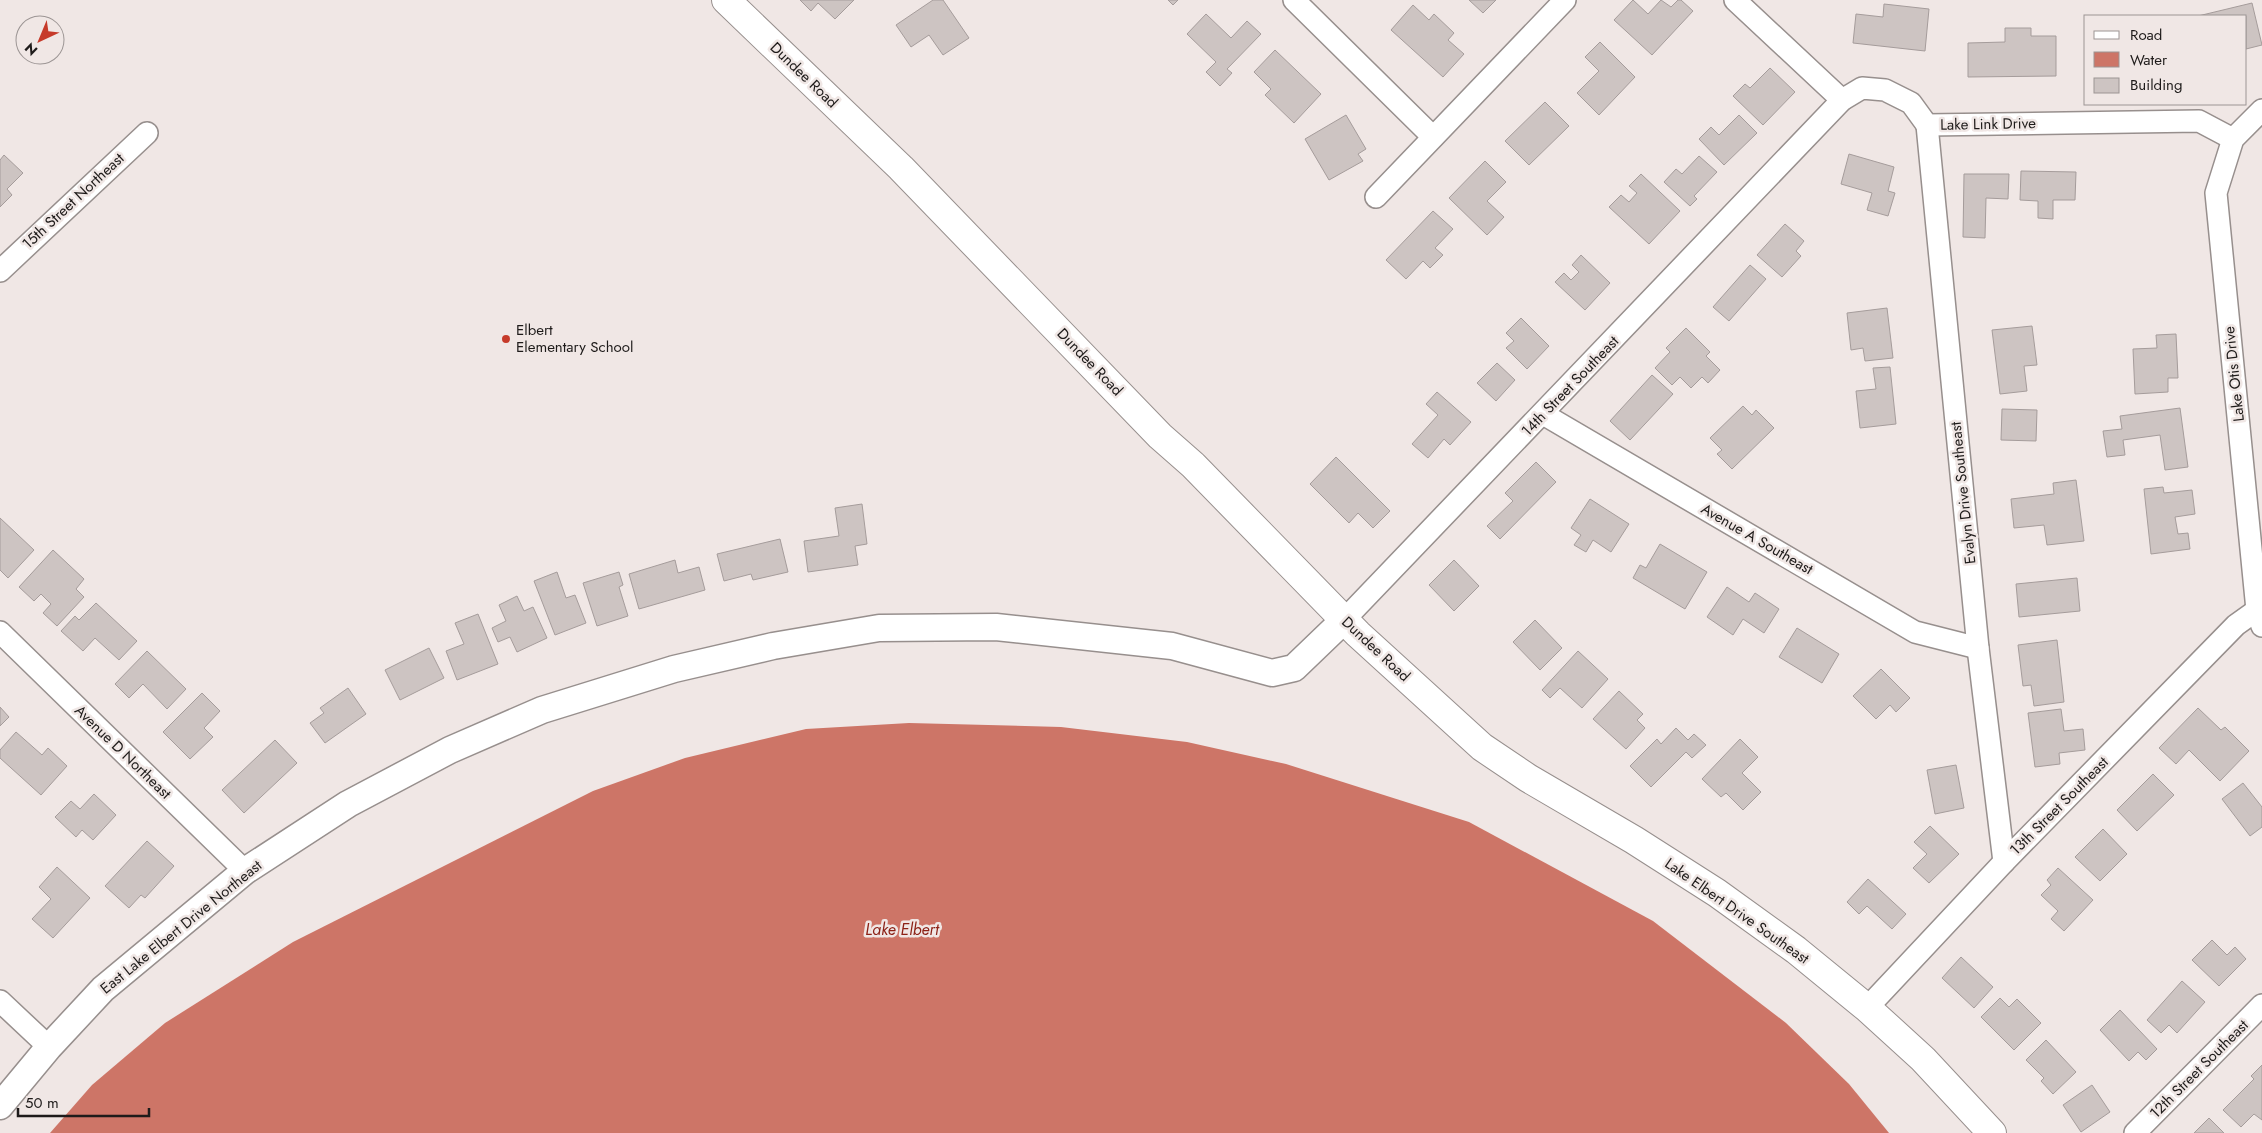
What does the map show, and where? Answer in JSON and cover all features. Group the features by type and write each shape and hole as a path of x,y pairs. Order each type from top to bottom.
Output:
{"main road":[{"name":"Dundee Road","path":"726,0 901,168 1160,436 1192,465 1344,620 1456,723"},
{"name":"Lake Elbert Drive Southeast","path":"1456,723 1482,747 1528,778 1634,840 1717,893 1796,950 1867,1008 1923,1059 1992,1133"}],"street":[{"path":"1294,0 1432,137"},
{"path":"1376,198 1432,137 1565,0"},
{"path":"1735,0 1842,100"},
{"name":"Lake Link Drive","path":"1842,100 1862,88 1886,90 1910,103 1927,125 2199,121 2233,140"},
{"name":"14th Street Southeast","path":"1294,668 1344,620 1543,414 1842,100"},
{"path":"2233,140 2262,110"},
{"name":"Evalyn Drive Southeast","path":"1927,125 1978,648 2004,862"},
{"name":"15th Street Northeast","path":"0,270 147,132"},
{"name":"Lake Otis Drive","path":"2233,140 2216,193 2260,618"},
{"name":"Avenue A Southeast","path":"1543,414 1915,632 1978,648"},
{"name":"13th Street Southeast","path":"1867,1008 2004,862 2236,625 2260,618"},
{"name":"East Lake Elbert Drive Northeast","path":"0,1106 49,1048 103,989 245,871 348,804 450,750 542,710 674,669 773,646 879,628 996,627 1172,646 1272,673 1294,668"},
{"name":"Avenue D Northeast","path":"0,632 245,871"},
{"path":"0,1001 49,1048"},
{"name":"12th Street Southeast","path":"2135,1133 2262,1005"}],"water":[{"name":"Lake Elbert","path":"909,723 1061,727 1187,742 1286,764 1469,822 1653,921 1786,1023 1849,1084 1889,1133 50,1133 92,1085 165,1023 293,942 593,791 685,758 806,729"}],"building":[{"path":"800,0 854,0 835,19 818,3 811,11"},
{"path":"933,0 943,0 969,38 943,55 929,35 911,47 896,25"},
{"path":"1168,0 1178,0 1173,5"},
{"path":"1469,0 1496,0 1483,13"},
{"path":"1633,0 1648,14 1661,0 1671,7 1678,0 1681,0 1693,11 1652,55 1614,20"},
{"path":"2252,3 2262,45 2247,49 2247,15 2202,15"},
{"path":"1884,4 1929,9 1925,51 1853,43 1856,14 1883,17"},
{"path":"1413,5 1429,20 1434,14 1454,33 1448,40 1464,54 1443,77 1391,30"},
{"path":"1206,14 1231,38 1247,21 1261,34 1227,69 1232,73 1220,86 1206,72 1216,62 1187,34"},
{"path":"2005,28 2031,28 2031,36 2056,36 2056,76 1968,77 1968,43 2005,42"},
{"path":"1600,42 1635,77 1599,115 1577,93 1599,71 1585,57"},
{"path":"1275,50 1321,94 1294,123 1265,95 1271,89 1254,72"},
{"path":"1770,68 1795,92 1763,125 1733,96 1745,84 1750,88"},
{"path":"1545,102 1569,126 1529,165 1505,141"},
{"path":"1346,115 1366,149 1358,154 1363,161 1329,180 1305,139"},
{"path":"1739,115 1757,133 1724,165 1699,139 1711,127 1719,135"},
{"path":"1849,154 1894,167 1888,191 1895,193 1888,216 1867,210 1872,193 1841,184"},
{"path":"4,155 23,173 7,189 12,195 0,207 0,160"},
{"path":"1699,156 1717,172 1694,196 1697,199 1690,206 1664,182 1676,169 1682,174"},
{"path":"1485,161 1506,182 1487,201 1504,217 1487,235 1449,198"},
{"path":"2021,171 2076,172 2075,200 2053,200 2053,219 2038,218 2038,201 2020,200"},
{"path":"1641,174 1680,211 1649,244 1609,207 1621,195 1629,202 1637,193 1629,186"},
{"path":"1964,174 2009,174 2008,199 1986,198 1985,238 1963,237"},
{"path":"1433,211 1453,229 1435,248 1443,255 1430,268 1423,261 1406,279 1386,260"},
{"path":"1785,224 1804,241 1796,251 1801,256 1782,277 1757,255"},
{"path":"1581,255 1610,283 1585,310 1555,282 1564,273 1571,280 1579,272 1572,265"},
{"path":"1750,265 1766,279 1729,321 1713,307"},
{"path":"1887,308 1893,358 1865,361 1863,348 1851,350 1847,313"},
{"path":"1521,318 1549,346 1527,369 1506,348 1514,341 1506,333"},
{"path":"2032,326 2037,365 2024,366 2027,391 2000,394 1992,330"},
{"path":"1686,328 1710,352 1706,356 1720,370 1708,383 1702,377 1691,388 1680,377 1672,385 1655,368 1670,352 1666,348"},
{"path":"2176,334 2178,378 2168,378 2168,392 2135,394 2133,349 2157,348 2156,335"},
{"path":"1497,363 1515,380 1496,401 1477,383"},
{"path":"1890,367 1896,424 1860,428 1856,391 1876,389 1873,368"},
{"path":"1652,375 1673,394 1630,440 1610,421"},
{"path":"1437,392 1471,422 1450,445 1444,439 1428,458 1412,444 1438,415 1426,404"},
{"path":"1743,406 1752,415 1756,410 1774,428 1732,469 1717,454 1722,450 1710,438"},
{"path":"2180,408 2188,467 2165,470 2160,435 2123,440 2125,455 2107,457 2103,431 2122,429 2120,416"},
{"path":"2002,409 2037,410 2036,441 2001,440"},
{"path":"1336,457 1390,511 1373,528 1358,513 1349,523 1310,484"},
{"path":"1536,462 1556,482 1500,539 1487,526 1513,501 1505,493"},
{"path":"2076,480 2084,541 2047,545 2044,525 2014,528 2011,499 2054,494 2053,483"},
{"path":"2163,487 2164,493 2192,490 2195,514 2175,517 2178,534 2188,533 2190,549 2151,554 2144,489"},
{"path":"1590,499 1629,524 1611,552 1593,540 1586,552 1574,545 1581,535 1571,528"},
{"path":"862,504 867,544 855,546 858,565 808,572 804,541 839,536 835,508"},
{"path":"0,518 34,550 8,578 0,570"},
{"path":"780,539 788,572 753,580 751,574 724,581 717,554"},
{"path":"1660,544 1707,572 1685,609 1633,578 1640,565 1646,568"},
{"path":"53,550 84,579 76,589 84,597 57,626 43,613 51,604 41,594 34,601 19,587"},
{"path":"675,560 678,573 699,567 705,590 639,609 629,574"},
{"path":"1454,560 1479,586 1454,611 1429,585"},
{"path":"557,572 566,598 575,595 586,623 555,635 534,581"},
{"path":"619,572 623,585 619,587 628,616 597,626 583,583"},
{"path":"2077,578 2080,611 2019,617 2016,584"},
{"path":"1727,587 1749,602 1755,593 1779,609 1764,633 1743,619 1733,635 1707,617"},
{"path":"517,596 524,611 533,607 547,638 517,652 510,637 498,642 492,628 506,621 499,605"},
{"path":"96,603 137,641 119,660 95,638 83,651 61,631 75,616 79,620"},
{"path":"478,614 498,664 457,680 446,651 464,644 455,623"},
{"path":"1535,620 1562,648 1540,670 1513,642"},
{"path":"1797,628 1839,654 1822,683 1779,657"},
{"path":"2057,640 2064,702 2034,706 2031,685 2023,686 2018,645"},
{"path":"429,648 444,678 400,700 385,670"},
{"path":"147,651 186,689 167,709 143,684 129,698 115,684"},
{"path":"1578,651 1608,679 1582,708 1560,688 1550,698 1542,690"},
{"path":"1881,669 1910,698 1896,712 1890,705 1876,719 1853,696"},
{"path":"348,688 366,714 325,743 310,723 324,713 320,708"},
{"path":"1619,691 1643,714 1637,720 1645,728 1626,749 1593,719"},
{"path":"202,693 220,711 204,728 213,737 190,759 163,732"},
{"path":"0,707 9,717 0,726"},
{"path":"2198,708 2221,730 2225,727 2249,751 2220,781 2189,750 2176,764 2159,748"},
{"path":"2061,709 2064,731 2083,729 2085,750 2059,753 2060,764 2035,767 2028,713"},
{"path":"1676,728 1688,740 1694,734 1706,745 1692,758 1686,752 1651,787 1630,766 1657,739 1661,744"},
{"path":"16,732 42,755 48,748 67,766 41,795 0,758 0,750"},
{"path":"1740,739 1758,757 1742,773 1761,792 1743,810 1726,793 1721,797 1702,779"},
{"path":"275,740 297,763 244,813 222,790"},
{"path":"1956,765 1964,808 1935,814 1927,770"},
{"path":"2153,774 2174,795 2137,831 2117,810"},
{"path":"2243,783 2262,807 2262,827 2250,836 2222,799"},
{"path":"94,794 116,815 93,840 82,830 76,837 55,817 71,801 80,809"},
{"path":"1930,826 1959,854 1929,883 1913,868 1927,854 1914,842"},
{"path":"2103,829 2127,854 2100,881 2075,857"},
{"path":"147,841 174,866 145,898 141,895 129,908 105,886"},
{"path":"57,867 90,898 53,938 32,919 51,899 39,887"},
{"path":"2058,868 2093,900 2064,931 2051,919 2058,911 2041,895 2051,885 2047,880"},
{"path":"1868,879 1906,914 1892,929 1867,906 1859,914 1847,902"},
{"path":"2212,940 2227,955 2235,947 2246,959 2219,986 2192,960"},
{"path":"1961,957 1993,987 1974,1008 1942,978"},
{"path":"2182,981 2205,1002 2177,1033 2169,1025 2161,1033 2147,1020"},
{"path":"2000,998 2009,1007 2017,999 2041,1023 2014,1050 1981,1017"},
{"path":"2120,1010 2157,1049 2146,1060 2138,1052 2129,1061 2100,1030"},
{"path":"2046,1040 2076,1072 2053,1094 2041,1081 2044,1078 2026,1060"},
{"path":"2262,1065 2262,1120 2254,1114 2241,1127 2223,1110 2254,1079 2251,1076"},
{"path":"2092,1085 2110,1112 2081,1132 2063,1105"},
{"path":"2209,1118 2224,1133 2194,1133"}],"place":[{"name":"Elbert Elementary School","path":"506,339"}]}
